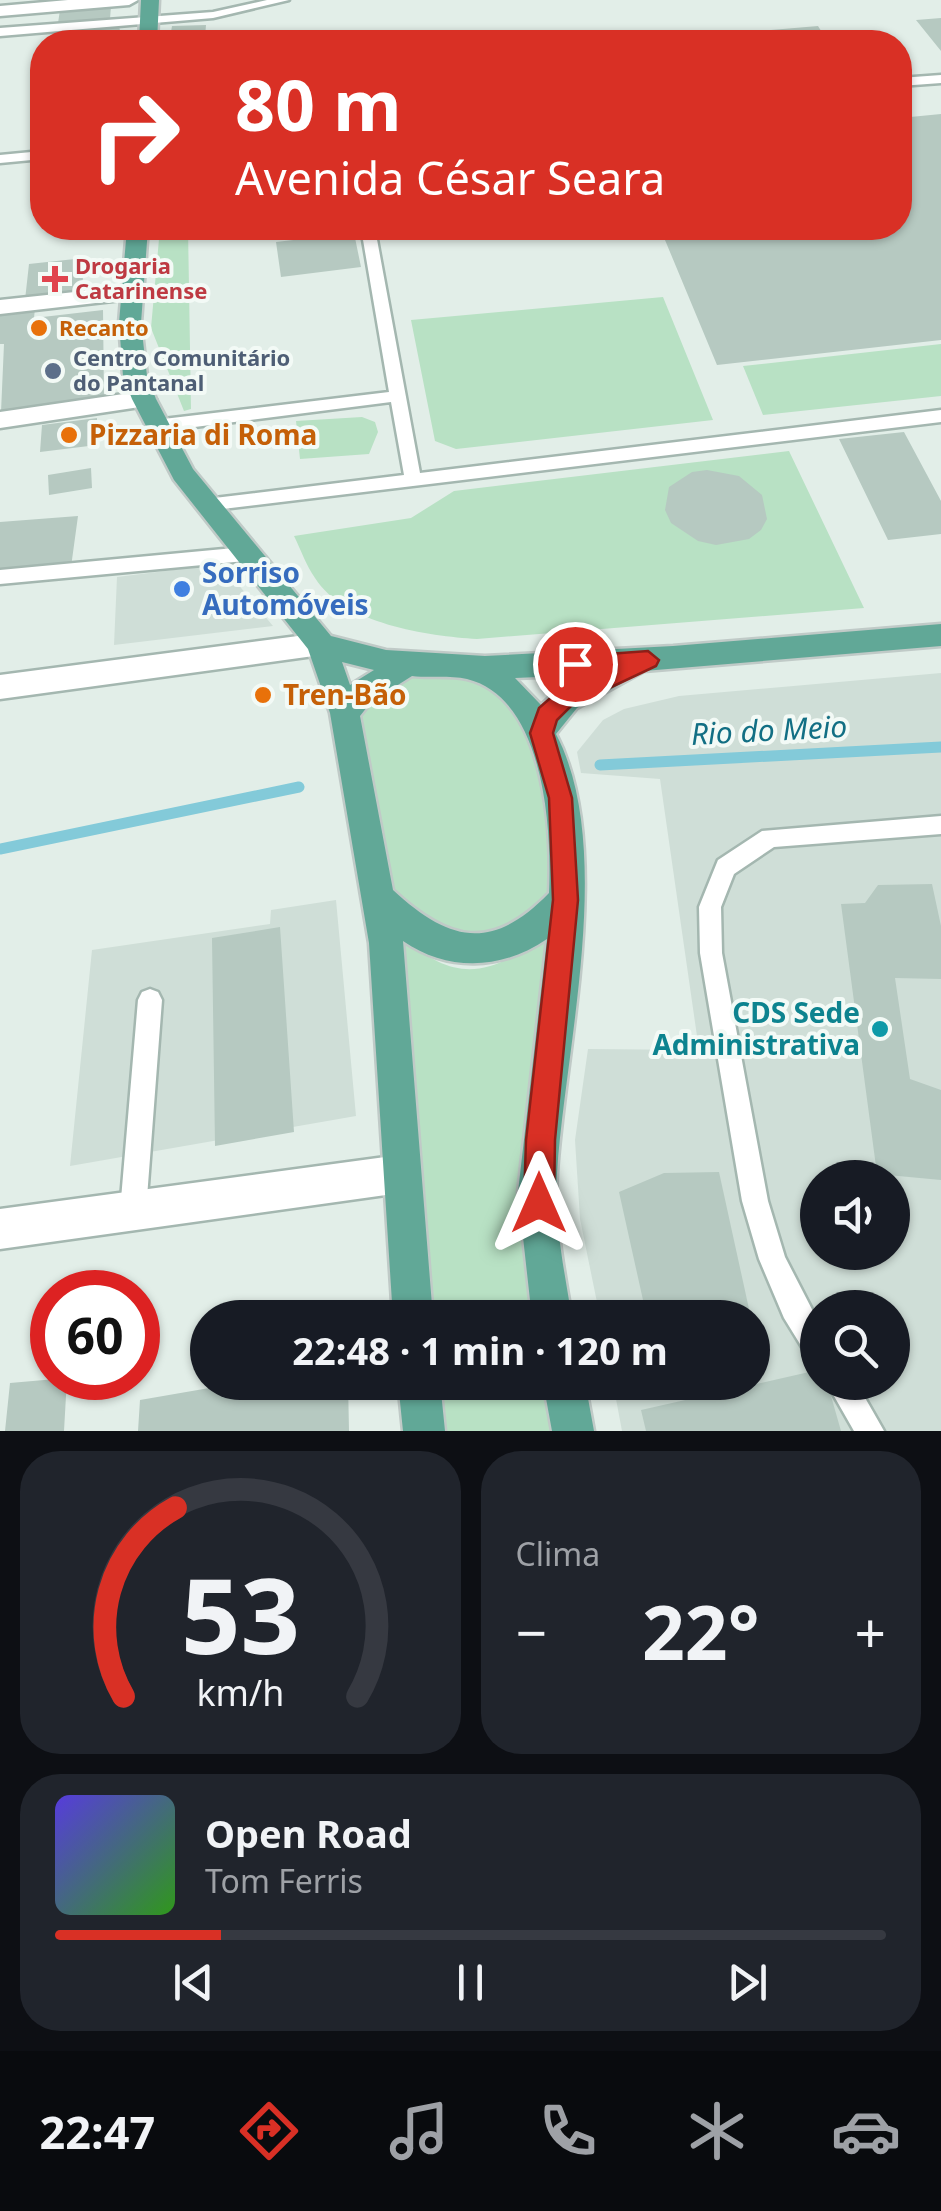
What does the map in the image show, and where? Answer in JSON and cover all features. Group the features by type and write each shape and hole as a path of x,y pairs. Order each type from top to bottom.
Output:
{"main road":[{"path":"149,30 150,0"},
{"path":"135,240 130,346 155,426 206,505 322,644 345,713 382,902 411,1300"},
{"path":"322,644 406,666 474,668 648,660 941,635"},
{"path":"541,733 547,715 564,700 648,660"},
{"path":"345,713 361,693 406,666"},
{"path":"474,668 511,692 541,733 560,798 565,900 538,1180 550,1300"},
{"path":"382,902 396,919 437,944 486,948 532,932 565,900"},
{"path":"421,1400 424,1431"},
{"path":"568,1400 574,1431"}],"street":[{"path":"0,11 129,0"},
{"path":"0,307 132,293"},
{"path":"0,420 144,399"},
{"path":"0,686 322,644"},
{"path":"0,1229 400,1174"}],"lane":[{"path":"0,32 242,12 282,0"},
{"path":"912,81 941,79"},
{"path":"0,159 30,156"},
{"path":"370,240 413,479"},
{"path":"155,426 398,396"},
{"path":"206,505 941,416"},
{"path":"0,577 245,554"},
{"path":"800,1318 772,1259 755,1200 710,953 710,907 726,868 770,838 941,825"},
{"path":"133,1210 150,1000"},
{"path":"851,1400 870,1431"}],"shaded area":[{"path":"221,564 273,626 114,645 117,577"},
{"path":"941,673 941,1431 622,1431 616,1400 770,1400 770,1300 597,1300 580,1219 575,1140 588,1049 699,1050 660,779 581,773 577,752 603,720 624,709 679,696"},
{"path":"336,900 356,1116 70,1166 92,950 270,924 271,910"}],"green space":[{"path":"159,240 188,240 191,409 184,411 151,328"},
{"path":"663,297 713,420 456,449 435,441 411,320"},
{"path":"941,344 941,396 763,415 743,366"},
{"path":"362,417 375,422 378,432 369,454 300,459 296,421"},
{"path":"789,451 864,608 477,639 435,635 388,625 346,607 315,578 294,536 411,518 454,491"},
{"path":"418,671 487,681 516,708 551,786 555,896 538,919 464,941 393,900 364,770 359,705"},
{"path":"551,932 535,1300 423,1300 400,936 441,963 458,968 476,969 510,958"},
{"path":"433,1400 549,1400 555,1431 437,1431"}],"building":[{"path":"111,6 110,19 58,23 60,10"},
{"path":"941,18 941,51 916,20"},
{"path":"206,25 206,30 171,30 172,26"},
{"path":"818,26 820,30 771,30"},
{"path":"941,114 941,340 717,365 665,240 912,240 912,117"},
{"path":"355,240 361,267 281,277 276,242"},
{"name":"Drogaria Catarinense","path":"84,258 82,294 25,300 29,264"},
{"name":"Centro Comunitário do Pantanal","path":"35,308 34,318 103,310 104,399 1,412 4,344 0,344 0,312"},
{"name":"Pizzaria di Roma","path":"97,418 97,445 40,452 42,425"},
{"path":"904,432 941,501 941,534 888,540 839,439"},
{"path":"91,468 92,488 49,495 48,475"},
{"path":"707,470 739,476 762,495 767,519 749,539 716,545 698,541 671,523 665,510 669,487 692,472"},
{"path":"78,516 71,567 0,573 0,522"},
{"name":"CDS Sede Administrativa","path":"932,884 941,926 941,979 895,978 910,1079 941,1090 941,1180 910,1177 910,1160 875,1160 841,904 865,903 878,885"},
{"path":"280,927 294,1132 215,1146 212,938"},
{"path":"719,1172 747,1300 643,1300 619,1192 664,1173"},
{"path":"800,1374 800,1400 832,1400 841,1431 646,1431 641,1410 685,1400 770,1400 770,1381"},
{"path":"30,1381 30,1400 66,1400 64,1431 5,1431 10,1383"},
{"path":"190,1391 190,1400 348,1400 349,1431 138,1431 140,1400 160,1400 160,1397"}],"waterway":[{"name":"Rio do Meio","path":"600,765 941,747"},
{"name":"Rio do Meio","path":"0,849 299,787"}],"place":[{"name":"Drogaria Catarinense","path":"55,279"},
{"name":"Recanto","path":"39,328"},
{"name":"Centro Comunitário do Pantanal","path":"53,371"},
{"name":"Pizzaria di Roma","path":"69,435"},
{"name":"Sorriso Automóveis","path":"182,589"},
{"name":"Tren-Bão","path":"263,695"},
{"name":"CDS Sede Administrativa","path":"880,1029"}],"route":[{"path":"539,1203 540,1140 565,900 560,798 541,733 547,715 564,700 648,660 575,664"}]}
